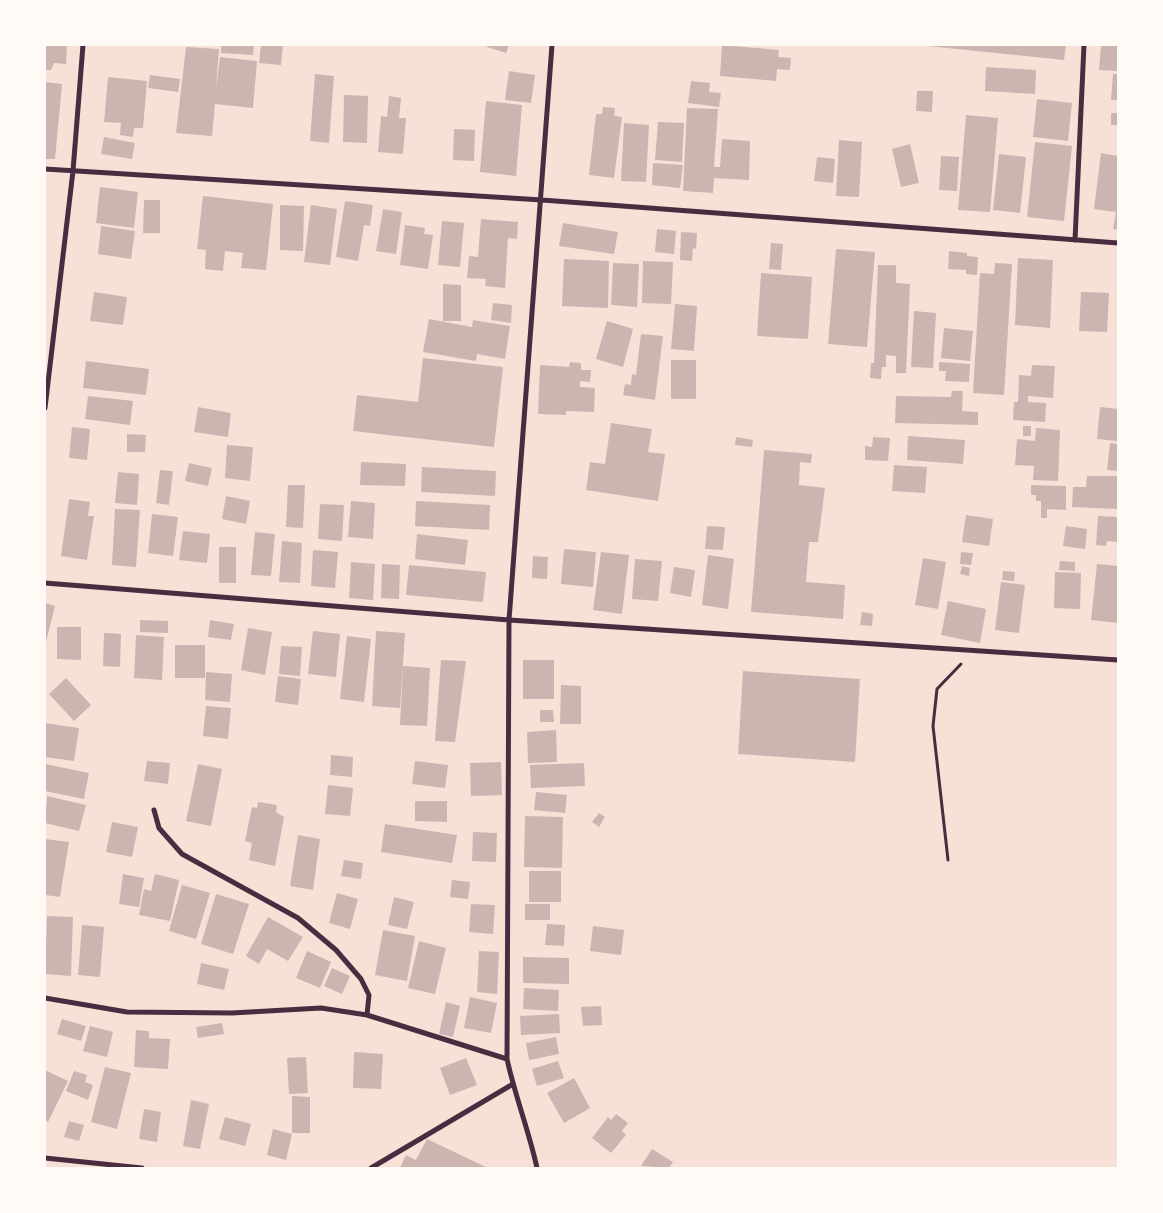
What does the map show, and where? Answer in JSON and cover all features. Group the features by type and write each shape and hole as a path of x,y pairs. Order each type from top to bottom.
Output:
{"street":[{"path":"45,408 73,171 83,45"},
{"path":"537,1168 529,1131 513,1084 507,1059 509,620 542,200 552,45"},
{"path":"1075,240 1084,45"},
{"path":"45,168 542,200 1118,243"},
{"path":"45,583 509,620 1118,660"},
{"path":"154,810 160,828 182,854 298,918 336,950 362,979 369,995 367,1015"},
{"path":"45,998 127,1012 232,1013 321,1008 367,1015 507,1059"},
{"path":"371,1168 513,1084"},
{"path":"45,1158 142,1168"}],"path":[{"path":"948,860 933,726 937,689 973,651"}],"building":[{"path":"45,45 67,45 66,64 54,63 51,70 45,70"},
{"path":"221,45 254,45 253,55 221,53"},
{"path":"261,45 283,45 281,65 259,63"},
{"path":"488,45 509,45 506,53 487,47"},
{"path":"722,45 779,50 778,57 791,58 790,70 777,69 776,81 720,76"},
{"path":"918,45 1066,45 1064,60"},
{"path":"1101,45 1118,45 1118,71 1099,70"},
{"path":"186,47 219,49 216,88 220,57 257,61 253,108 215,104 212,136 176,133"},
{"path":"986,67 1036,70 1035,94 985,91"},
{"path":"509,71 535,75 531,103 505,100"},
{"path":"315,74 334,76 329,143 310,141"},
{"path":"1113,74 1118,74 1118,100 1111,100"},
{"path":"150,75 180,79 178,92 148,88"},
{"path":"108,77 147,81 143,128 134,128 133,137 120,135 121,123 104,122"},
{"path":"691,81 710,83 709,92 721,93 719,107 688,103"},
{"path":"45,82 62,84 55,159 45,159"},
{"path":"917,91 933,91 932,112 916,111"},
{"path":"344,95 368,96 367,143 343,142"},
{"path":"389,96 401,98 399,118 406,118 403,154 378,152 381,116 387,117"},
{"path":"1037,99 1072,103 1068,141 1033,137"},
{"path":"486,101 522,105 516,176 480,172"},
{"path":"603,107 615,108 614,116 622,117 614,178 589,175 596,114 602,114"},
{"path":"687,108 718,109 714,167 720,167 722,139 750,141 749,180 714,178 713,193 683,191"},
{"path":"1111,113 1118,113 1118,125 1111,125"},
{"path":"966,115 998,118 990,212 958,210"},
{"path":"658,122 684,123 682,162 655,160"},
{"path":"624,123 649,125 646,182 621,181"},
{"path":"454,129 475,130 474,161 453,160"},
{"path":"104,137 135,143 132,159 101,154"},
{"path":"839,140 862,142 859,197 836,196"},
{"path":"1035,142 1072,146 1064,221 1027,217"},
{"path":"910,144 919,183 901,187 892,149"},
{"path":"1101,153 1118,156 1118,230 1113,229 1116,212 1094,209"},
{"path":"999,154 1026,157 1020,213 993,210"},
{"path":"941,156 959,157 957,191 939,190"},
{"path":"817,157 835,159 833,183 814,181"},
{"path":"653,163 683,165 680,188 652,185"},
{"path":"100,187 138,192 134,228 96,223"},
{"path":"203,196 273,204 266,270 241,268 243,253 225,251 223,271 205,269 206,250 197,249"},
{"path":"144,200 160,200 160,233 143,233"},
{"path":"345,201 373,205 370,226 364,225 358,261 336,257"},
{"path":"280,205 304,206 303,251 280,250"},
{"path":"311,205 337,209 330,265 304,262"},
{"path":"383,209 402,212 396,254 376,251"},
{"path":"481,219 518,222 517,239 508,238 505,288 485,286 486,279 467,278 469,256 478,257"},
{"path":"442,221 464,223 460,267 438,265"},
{"path":"563,223 618,232 614,254 559,246"},
{"path":"405,225 425,228 424,234 433,235 428,269 400,265"},
{"path":"101,226 135,231 131,259 98,254"},
{"path":"657,229 676,231 674,254 655,252"},
{"path":"681,232 697,233 696,249 693,248 692,261 680,260"},
{"path":"771,243 783,244 781,270 769,269"},
{"path":"836,249 875,252 867,347 828,344"},
{"path":"949,251 967,253 967,256 978,257 977,275 966,274 966,270 948,269"},
{"path":"1018,258 1053,260 1050,328 1015,325"},
{"path":"564,259 609,261 608,308 562,306"},
{"path":"643,261 673,262 671,304 642,303"},
{"path":"613,263 639,264 637,307 611,305"},
{"path":"995,263 1012,264 1004,395 973,393 980,273 994,274"},
{"path":"878,265 896,265 896,283 910,284 906,373 896,373 896,356 886,355 886,367 882,367 881,379 870,378 871,363 874,363"},
{"path":"761,273 812,277 808,339 757,336"},
{"path":"443,284 461,285 461,321 443,321"},
{"path":"94,292 127,297 123,325 90,321"},
{"path":"1081,292 1109,293 1107,332 1079,331"},
{"path":"493,303 512,305 511,323 491,320"},
{"path":"675,304 697,306 694,351 671,349"},
{"path":"914,311 936,313 933,368 911,367"},
{"path":"429,319 472,327 473,320 510,326 505,359 477,354 476,361 423,352"},
{"path":"607,321 633,329 623,367 596,359"},
{"path":"944,328 973,331 970,361 941,358"},
{"path":"641,334 663,336 655,400 623,395 625,384 631,385 632,374 636,375"},
{"path":"423,358 503,367 494,447 353,431 357,395 418,402"},
{"path":"671,360 696,360 696,399 671,399"},
{"path":"86,361 149,369 146,395 83,388"},
{"path":"570,362 581,363 581,370 591,370 590,382 580,381 580,387 595,388 594,412 566,411 566,415 538,414 540,365 569,367"},
{"path":"939,362 970,364 969,382 945,381 946,371 939,371"},
{"path":"1032,365 1055,366 1053,398 1028,396 1028,402 1046,403 1045,422 1013,420 1014,402 1018,402 1019,375 1031,376"},
{"path":"952,391 963,391 962,411 978,412 978,425 895,423 896,396 951,397"},
{"path":"88,396 133,401 130,425 85,419"},
{"path":"198,407 231,413 228,437 194,432"},
{"path":"1100,407 1118,409 1118,441 1097,439"},
{"path":"611,423 652,429 648,452 665,454 658,501 586,490 590,462 605,464"},
{"path":"1023,426 1031,426 1031,436 1023,436"},
{"path":"72,427 90,429 87,460 69,458"},
{"path":"1036,428 1060,430 1058,481 1033,480 1034,466 1015,465 1017,439 1035,441"},
{"path":"127,434 146,435 145,452 127,452"},
{"path":"908,436 965,440 963,464 907,460"},
{"path":"736,437 753,440 752,447 735,445"},
{"path":"873,437 890,438 888,461 865,460 865,446 872,447"},
{"path":"1110,443 1118,444 1118,471 1107,470"},
{"path":"227,445 253,447 250,481 225,478"},
{"path":"764,450 812,454 811,463 800,462 799,485 825,488 818,542 809,542 806,582 845,585 843,619 751,612"},
{"path":"361,462 406,464 405,486 360,485"},
{"path":"189,463 212,468 208,486 185,481"},
{"path":"894,465 927,467 925,493 892,491"},
{"path":"422,467 496,471 495,496 421,492"},
{"path":"160,470 173,471 169,505 156,503"},
{"path":"118,472 139,474 137,505 115,503"},
{"path":"1087,476 1118,476 1118,509 1072,507 1073,487 1086,487"},
{"path":"288,485 305,485 303,528 286,527"},
{"path":"1031,485 1066,486 1066,510 1047,509 1047,518 1041,518 1041,501 1036,501 1036,495 1031,495"},
{"path":"226,496 250,501 246,524 222,519"},
{"path":"69,499 90,502 88,516 94,516 87,560 61,556"},
{"path":"351,501 375,503 373,539 348,537"},
{"path":"416,501 490,505 489,530 415,526"},
{"path":"320,504 344,505 342,541 318,539"},
{"path":"115,509 140,510 136,567 112,565"},
{"path":"152,514 178,517 173,556 148,553"},
{"path":"966,515 993,519 989,546 962,542"},
{"path":"1098,516 1118,517 1118,542 1107,541 1106,546 1096,545"},
{"path":"707,526 725,527 723,550 705,549"},
{"path":"1066,526 1087,529 1085,549 1063,546"},
{"path":"183,531 210,534 207,563 179,560"},
{"path":"255,532 275,534 271,576 251,575"},
{"path":"417,534 468,540 465,565 415,559"},
{"path":"282,541 302,543 300,583 279,582"},
{"path":"219,547 236,547 236,583 219,583"},
{"path":"564,549 596,552 593,587 561,584"},
{"path":"313,550 338,552 335,588 311,586"},
{"path":"601,552 629,555 622,614 593,610"},
{"path":"961,552 973,553 971,565 960,564"},
{"path":"708,555 734,559 728,609 702,605"},
{"path":"533,556 548,557 547,579 532,578"},
{"path":"923,558 946,562 938,609 915,605"},
{"path":"635,559 662,561 658,601 632,599"},
{"path":"1060,561 1075,562 1075,571 1059,570"},
{"path":"351,562 375,564 373,600 349,598"},
{"path":"382,564 400,565 399,599 381,598"},
{"path":"1097,564 1118,566 1118,623 1091,620"},
{"path":"409,565 486,572 483,602 406,595"},
{"path":"962,566 970,568 969,576 960,574"},
{"path":"674,567 695,570 691,597 670,593"},
{"path":"1003,571 1015,572 1014,581 1002,580"},
{"path":"1055,572 1081,573 1080,609 1054,608"},
{"path":"1001,582 1025,585 1019,633 995,630"},
{"path":"948,601 986,609 980,643 941,635"},
{"path":"45,603 55,606 46,642 45,642"},
{"path":"862,612 873,614 872,626 860,625"},
{"path":"140,620 168,621 168,633 140,632"},
{"path":"210,620 234,624 231,640 208,637"},
{"path":"57,627 81,627 81,660 57,659"},
{"path":"248,628 272,632 265,675 241,670"},
{"path":"313,631 340,634 336,677 308,674"},
{"path":"376,631 405,633 400,708 372,706"},
{"path":"104,633 121,634 120,667 103,666"},
{"path":"136,635 164,637 162,680 134,678"},
{"path":"347,636 371,639 364,702 340,699"},
{"path":"175,645 205,645 205,678 175,678"},
{"path":"281,646 302,647 300,676 279,674"},
{"path":"441,660 466,661 455,742 435,741"},
{"path":"523,660 554,660 554,699 523,699"},
{"path":"403,666 430,668 427,726 400,725"},
{"path":"743,671 860,679 855,762 738,754"},
{"path":"206,672 232,674 230,702 205,700"},
{"path":"278,676 301,679 298,705 275,702"},
{"path":"66,678 91,705 74,721 49,694"},
{"path":"561,685 581,686 581,724 560,724"},
{"path":"206,706 231,708 228,739 203,736"},
{"path":"540,710 553,710 554,722 540,722"},
{"path":"45,723 79,728 74,761 45,757"},
{"path":"556,730 557,762 528,763 527,732"},
{"path":"331,755 353,757 352,777 330,775"},
{"path":"147,761 170,763 168,784 144,781"},
{"path":"415,761 448,765 445,788 412,784"},
{"path":"501,762 502,795 471,796 470,763"},
{"path":"584,763 585,786 531,788 530,765"},
{"path":"45,764 89,773 84,799 45,791"},
{"path":"198,764 222,769 211,826 186,821"},
{"path":"328,785 353,788 350,816 325,814"},
{"path":"536,792 567,795 565,813 534,810"},
{"path":"47,796 86,805 79,831 45,823"},
{"path":"415,801 447,801 447,822 415,821"},
{"path":"258,802 277,805 276,812 284,817 275,866 249,860 252,843 245,841 252,807 257,808"},
{"path":"599,813 605,817 599,827 592,822"},
{"path":"525,816 563,817 562,868 524,867"},
{"path":"112,822 138,827 132,857 106,852"},
{"path":"385,824 457,835 452,863 381,852"},
{"path":"473,832 497,833 496,862 472,861"},
{"path":"298,835 320,839 313,890 290,886"},
{"path":"45,839 69,842 60,897 45,895"},
{"path":"344,860 363,863 361,879 341,876"},
{"path":"529,871 561,871 561,902 529,902"},
{"path":"123,874 144,878 139,907 119,904"},
{"path":"155,874 179,880 170,921 139,915 144,889 151,891"},
{"path":"452,880 470,882 468,899 450,897"},
{"path":"182,885 210,893 196,939 169,931"},
{"path":"337,893 358,899 350,929 329,923"},
{"path":"216,894 249,904 233,954 201,944"},
{"path":"394,897 414,902 407,929 388,925"},
{"path":"471,904 495,905 493,934 469,932"},
{"path":"525,904 550,904 550,920 525,920"},
{"path":"47,916 73,917 71,976 45,974"},
{"path":"268,917 303,937 288,961 267,949 259,964 246,956"},
{"path":"547,924 565,925 564,946 545,945"},
{"path":"82,925 104,927 100,977 78,975"},
{"path":"593,926 624,930 621,955 590,951"},
{"path":"383,930 415,936 407,981 375,975"},
{"path":"419,941 446,948 435,994 408,988"},
{"path":"307,951 331,962 320,988 296,978"},
{"path":"479,951 499,952 497,994 477,992"},
{"path":"523,957 569,958 569,984 523,983"},
{"path":"201,963 229,969 224,990 197,984"},
{"path":"332,968 350,976 342,994 324,986"},
{"path":"524,988 559,990 558,1011 523,1009"},
{"path":"470,997 497,1003 491,1033 464,1028"},
{"path":"446,1002 460,1006 453,1037 439,1034"},
{"path":"601,1006 602,1025 583,1026 581,1007"},
{"path":"559,1014 560,1033 521,1035 520,1016"},
{"path":"62,1019 86,1026 81,1041 57,1034"},
{"path":"222,1023 224,1034 198,1038 196,1027"},
{"path":"90,1026 113,1032 107,1057 83,1051"},
{"path":"136,1030 149,1031 149,1038 170,1039 168,1069 134,1067"},
{"path":"556,1037 559,1054 529,1060 526,1043"},
{"path":"354,1052 383,1054 381,1089 353,1088"},
{"path":"306,1057 308,1093 289,1094 287,1058"},
{"path":"466,1058 477,1085 450,1095 440,1068"},
{"path":"558,1061 564,1078 537,1086 532,1069"},
{"path":"105,1067 131,1073 117,1129 91,1122"},
{"path":"45,1070 68,1081 48,1122 45,1120"},
{"path":"74,1071 87,1075 85,1082 93,1085 88,1100 66,1091"},
{"path":"574,1078 590,1108 564,1123 547,1093"},
{"path":"292,1096 310,1097 310,1133 292,1133"},
{"path":"191,1100 209,1104 200,1149 183,1146"},
{"path":"144,1109 161,1112 157,1142 139,1139"},
{"path":"616,1114 628,1123 622,1131 626,1135 611,1153 592,1138 608,1117 611,1120"},
{"path":"225,1117 251,1124 245,1146 219,1139"},
{"path":"69,1121 84,1125 79,1141 64,1137"},
{"path":"273,1129 292,1134 286,1160 267,1155"},
{"path":"427,1139 488,1168 400,1168 406,1155 416,1160"},
{"path":"652,1149 673,1162 669,1168 641,1166"}]}
